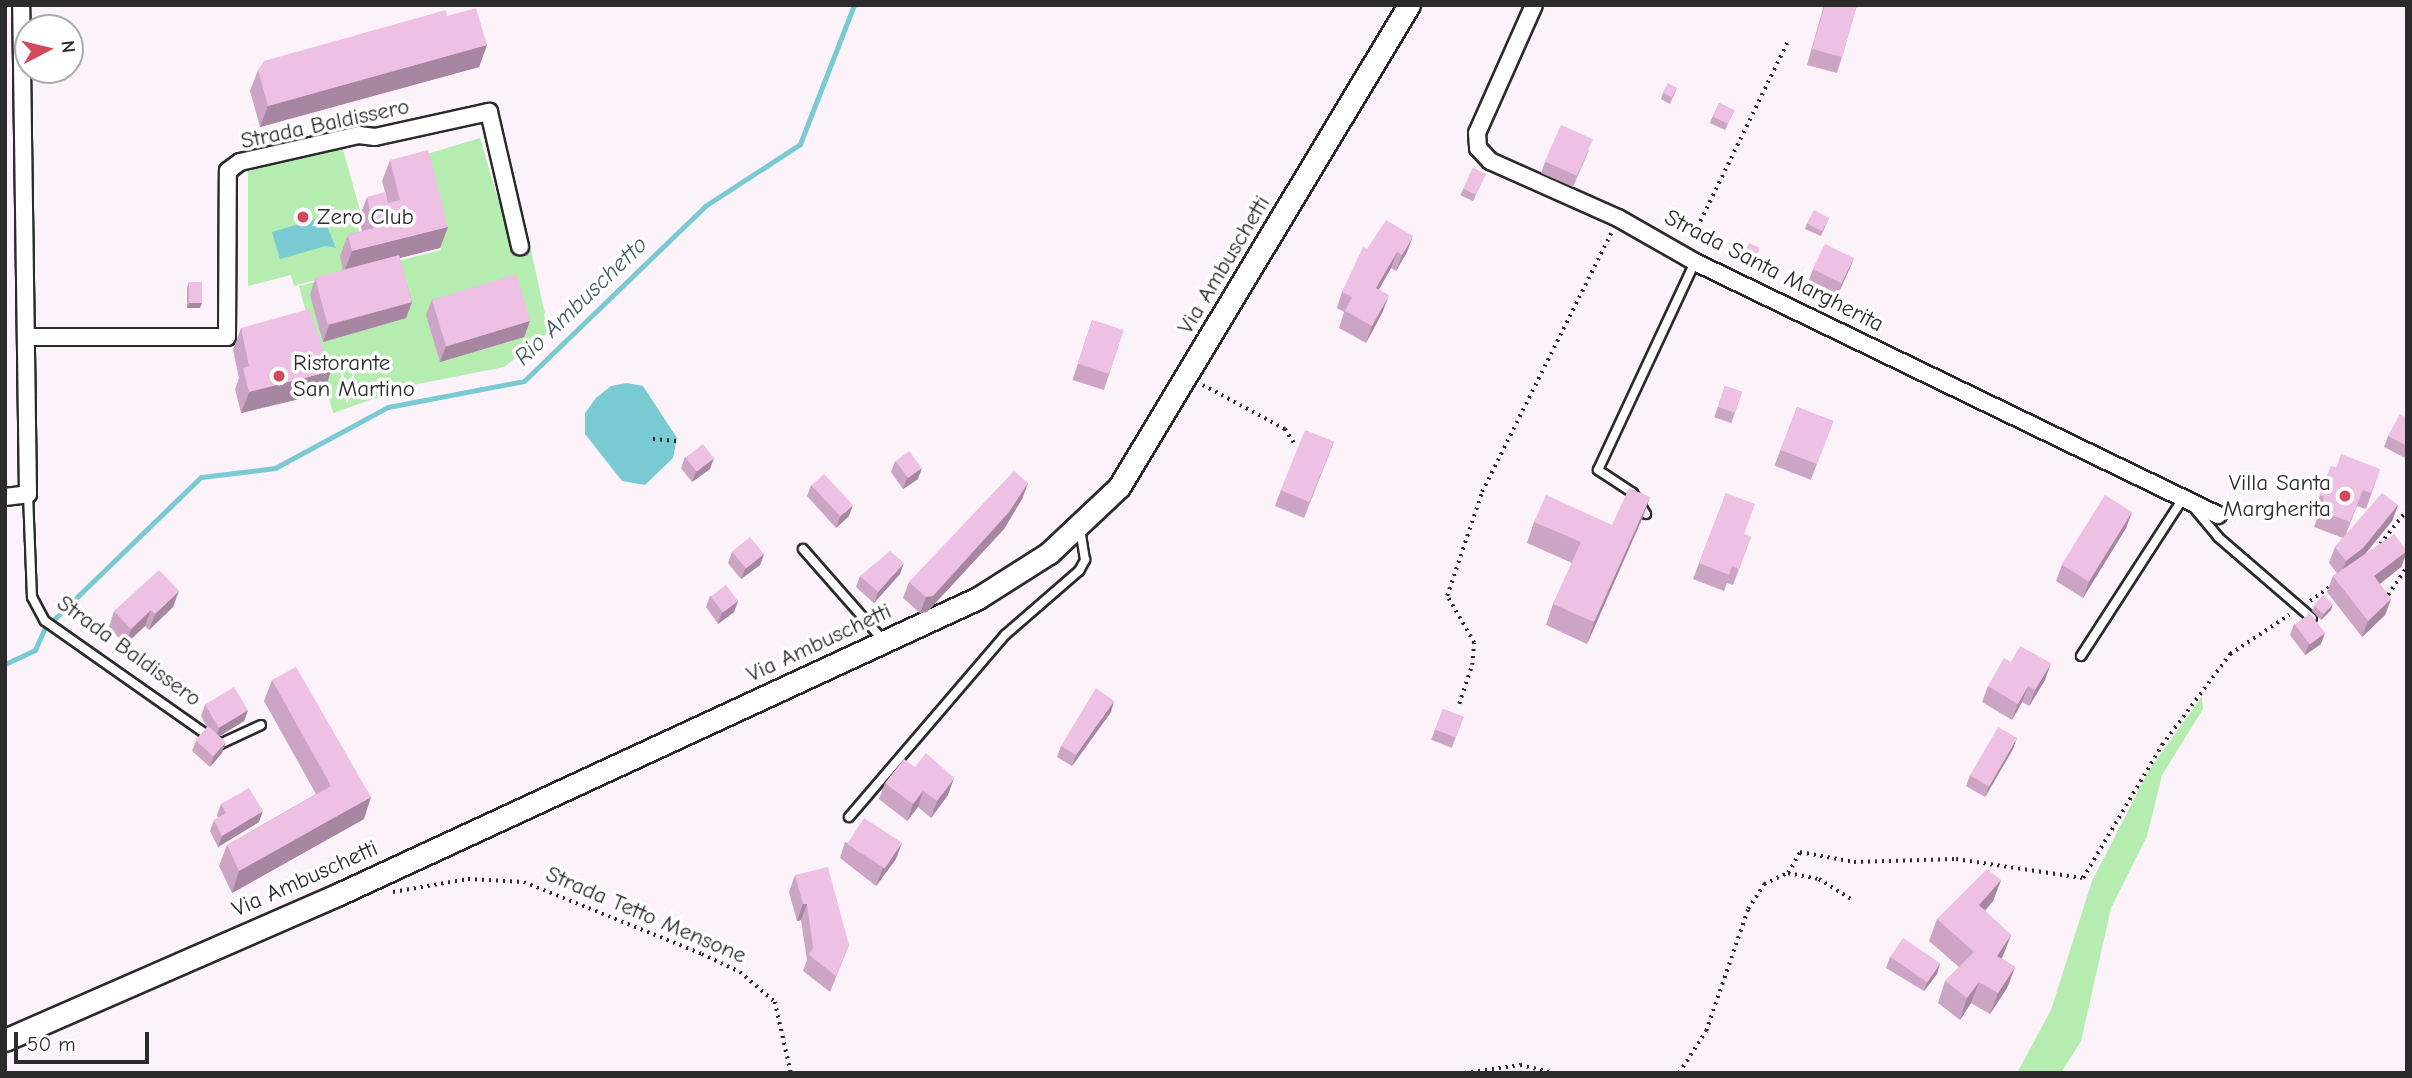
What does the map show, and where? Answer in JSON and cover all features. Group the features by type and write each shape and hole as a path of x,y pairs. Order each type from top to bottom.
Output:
{"street":[{"name":"Strada Baldissero","path":"21,5 29,337 28,494"},
{"name":"Via Ambuschetti","path":"5,1040 352,888 978,598 1080,528 1119,487 1188,377 1409,5"},
{"name":"Strada Santa Margherita","path":"1534,5 1477,133 1478,148 1490,161 1618,218 1677,248 1695,262 2186,502 2218,515"},
{"name":"Strada Baldissero","path":"29,337 226,337 228,171 240,162 359,135 375,137 489,112 520,246"},
{"path":"5,497 28,494"}],"lane":[{"path":"1646,514 1633,493 1598,470 1695,262"},
{"name":"Strada Baldissero","path":"28,494 32,597 45,621 54,630 220,744 261,725"},
{"path":"2081,656 2186,502 2218,537 2312,618"},
{"path":"849,817 1005,635 1079,571 1085,561 1080,528"},
{"path":"803,549 884,641"}],"path":[{"path":"1677,248 1693,239 1788,41"},
{"path":"1459,704 1472,665 1474,643 1447,596 1482,492 1618,218"},
{"path":"1188,377 1285,429 1296,446"},
{"path":"653,439 677,441"},
{"path":"2374,551 2407,510"},
{"path":"2388,595 2407,567"},
{"path":"1788,873 1800,852 1854,862 1956,859 2083,878 2162,745 2230,654 2339,580"},
{"path":"1679,1073 1706,1031 1748,909 1764,884 1788,873 1819,879 1853,900"},
{"name":"Strada Tetto Mensone","path":"391,892 468,879 524,883 702,954 740,972 775,1002 791,1073"},
{"path":"1464,1073 1520,1065 1556,1073"}],"green space":[{"path":"480,138 499,203 522,210 549,332 504,367 413,385 333,413 299,286 441,250 417,157"},
{"name":"Zero Club","path":"342,146 361,214 356,219 363,249 344,272 294,286 291,275 248,286 248,171"},
{"path":"2202,696 2203,709 2162,775 2147,836 2111,908 2081,1041 2061,1073 2017,1073 2051,1010 2092,881 2148,772"}],"water":[{"path":"323,217 336,248 326,246 280,259 272,232"},
{"path":"627,383 643,386 677,438 673,458 645,485 622,481 585,434 585,413 596,398 611,386"}],"building":[{"path":"1825,5 1857,5 1842,57 1812,49"},
{"path":"476,8 487,45 268,106 258,70 264,61 446,10 447,16"},
{"path":"1668,83 1677,88 1671,97 1663,93"},
{"path":"1719,103 1734,110 1728,124 1713,117"},
{"path":"1561,125 1593,139 1577,176 1545,162"},
{"path":"428,150 448,227 352,251 348,235 374,228 367,197 385,192 388,203 400,200 390,160"},
{"path":"1473,168 1486,174 1476,195 1463,189"},
{"path":"1814,210 1829,218 1822,231 1807,223"},
{"path":"1386,220 1413,236 1402,255 1397,252 1376,288 1389,295 1372,326 1345,311 1352,297 1342,292 1363,247 1367,249"},
{"path":"1749,243 1760,248 1754,262 1743,257"},
{"path":"1825,244 1854,258 1841,283 1813,269"},
{"path":"399,255 412,302 328,325 315,278"},
{"path":"516,274 530,321 446,347 432,300"},
{"path":"189,282 202,282 202,303 189,303"},
{"path":"309,309 331,371 249,392 243,368 249,366 241,328"},
{"path":"1092,320 1123,330 1109,374 1078,364"},
{"path":"1725,386 1742,392 1735,413 1718,407"},
{"path":"1797,407 1833,421 1817,464 1781,450"},
{"path":"2400,414 2407,418 2407,446 2388,436"},
{"path":"1305,430 1334,442 1309,502 1281,490"},
{"path":"703,444 714,458 697,472 686,458"},
{"path":"909,451 922,468 908,478 895,461"},
{"name":"Villa Santa Margherita","path":"2341,454 2380,469 2371,493 2363,490 2350,522 2319,510 2324,497 2319,495 2331,466 2336,468"},
{"path":"1014,471 1028,483 1009,512 933,596 926,597 909,582"},
{"path":"824,474 853,505 840,516 812,486"},
{"path":"1629,488 1650,497 1594,622 1553,604 1581,542 1534,522 1546,495 1612,525"},
{"path":"1726,493 1755,504 1744,534 1751,537 1739,569 1732,566 1729,575 1699,563"},
{"path":"2382,493 2398,505 2363,548 2346,561 2335,547"},
{"path":"2105,495 2132,512 2089,581 2062,565"},
{"path":"2394,534 2407,551 2374,576 2391,599 2368,621 2333,576"},
{"path":"750,537 764,554 746,569 732,551"},
{"path":"890,551 904,563 878,592 860,576"},
{"path":"159,570 179,591 155,614 151,610 131,629 114,611"},
{"path":"726,585 738,601 723,612 711,596"},
{"path":"2323,595 2333,604 2323,614 2314,605"},
{"path":"2310,613 2325,633 2310,644 2295,624"},
{"path":"2020,646 2051,663 2035,690 2028,686 2018,704 1988,686 2004,658 2011,662"},
{"path":"296,667 371,797 239,871 227,845 331,786 272,680"},
{"path":"234,687 248,710 219,728 205,705"},
{"path":"1096,688 1114,701 1076,755 1061,746"},
{"path":"1443,709 1464,717 1456,737 1435,730"},
{"path":"208,726 226,742 213,756 195,740"},
{"path":"1998,727 2017,738 1989,786 1970,775"},
{"path":"926,753 954,778 937,801 923,791 913,804 885,783 904,759 915,767"},
{"path":"249,788 263,811 222,836 214,820 226,813 221,804"},
{"path":"864,818 902,843 885,869 847,844"},
{"path":"828,867 849,945 836,976 809,955 813,947 807,904 803,904 795,875"},
{"path":"1987,869 2001,880 1979,905 2011,935 1997,956 2015,967 1998,993 1979,982 1967,998 1945,981 1974,952 1937,919"},
{"path":"1903,938 1940,963 1927,982 1890,957"}],"waterway":[{"name":"Rio Ambuschetto","path":"5,664 35,650 45,628 201,477 275,468 388,407 524,381 705,206 800,144 854,5"}],"place":[{"name":"Zero Club","path":"303,217"},
{"name":"Ristorante San Martino","path":"279,376"},
{"name":"Villa Santa Margherita","path":"2345,496"}]}
